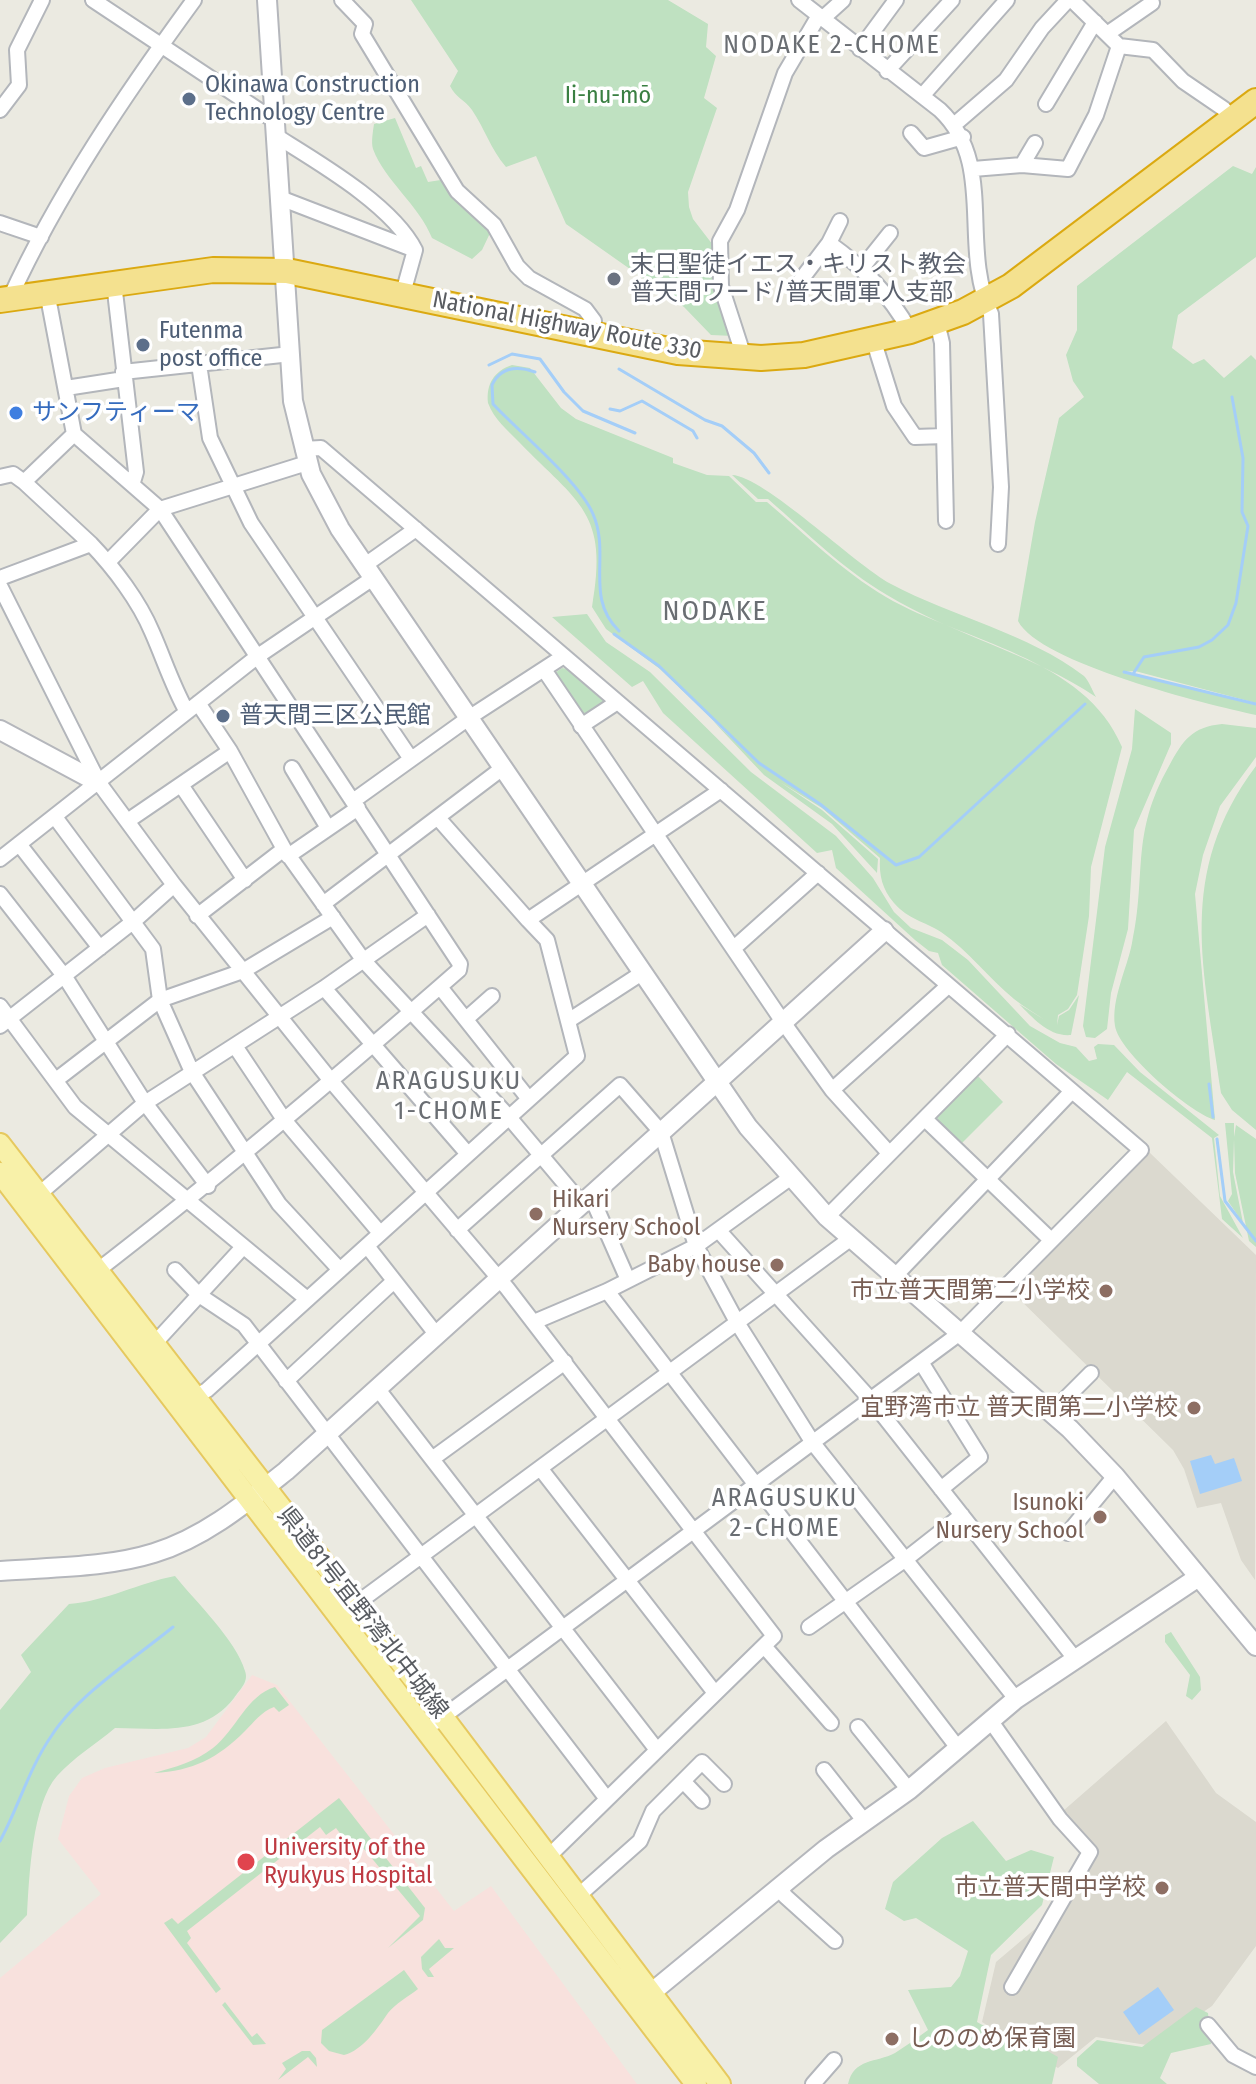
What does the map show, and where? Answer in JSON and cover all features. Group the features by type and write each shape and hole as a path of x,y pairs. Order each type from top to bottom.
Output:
{"highway":[{"name":"National Highway Route 330","path":"5,299 213,270 287,271 678,352 744,357 804,355 874,342 937,322 985,300 1036,270 1256,101"}],"main road":[{"name":"県道81号宜野湾北中城線","path":"0,1144 38,1195 90,1277 645,1998 720,2084"},
{"name":"県道81号宜野湾北中城線","path":"0,1173 90,1277 154,1344 195,1397 257,1494 356,1604 435,1723 578,1896 645,1998 696,2084"}],"street":[{"path":"0,110 19,85 15,61 42,0"},
{"path":"93,0 275,128 389,217 407,235 415,250 403,293"},
{"path":"5,299 160,46 194,0"},
{"path":"267,0 287,271 293,401 305,456 324,501 369,572 717,1082 790,1178 850,1239 1052,1412 1115,1476 1256,1646"},
{"path":"342,0 365,24 362,34 457,191 494,225 517,266 529,278 585,309 594,321 592,334"},
{"path":"799,0 922,96 959,131 973,169 979,289 991,314 1001,487 998,544"},
{"path":"744,357 721,286 720,241 737,210 785,73 820,18 843,0"},
{"path":"860,49 896,0"},
{"path":"887,71 952,0"},
{"path":"922,96 1007,0"},
{"path":"911,133 924,148 959,131 1006,80 1042,28 1076,1 1119,46 1153,50 1183,81 1224,109 1232,120"},
{"path":"1107,34 1152,3"},
{"path":"1046,104 1095,22"},
{"path":"973,169 1022,165 1068,169 1096,115 1119,46"},
{"path":"0,55 15,61"},
{"path":"1022,165 1035,143"},
{"path":"280,198 415,250"},
{"path":"797,285 829,243 840,221"},
{"path":"0,223 41,237"},
{"path":"862,268 890,233"},
{"path":"829,243 862,268 893,302 910,331"},
{"path":"114,283 136,472 133,482"},
{"path":"47,292 74,434 133,482 160,509 460,964 459,970 440,987 247,1154 90,1277"},
{"path":"937,322 942,343 946,521"},
{"path":"874,342 894,406 915,437 944,436"},
{"path":"66,388 199,364 291,354"},
{"path":"199,364 210,438 230,486 251,523 411,759"},
{"path":"24,482 74,434"},
{"path":"108,562 160,509 230,486 321,448 1141,1150 960,1333 435,1723"},
{"path":"0,477 13,474 24,482 108,562 151,629 169,679 230,751 286,853 364,961 508,1116 541,1156 586,1200 628,1280"},
{"path":"0,859 258,656 315,617 416,529"},
{"path":"0,578 91,544"},
{"path":"0,586 99,783 174,885 332,1082 534,1322 774,1636 548,1857"},
{"path":"197,916 245,880 328,828 411,759 470,717 564,656"},
{"path":"545,671 783,1022 832,1090 889,1153"},
{"path":"581,726 616,703"},
{"path":"0,730 99,783"},
{"path":"129,820 230,751"},
{"path":"323,904 390,857 504,767"},
{"path":"292,768 328,828"},
{"path":"181,785 245,880"},
{"path":"528,920 721,790"},
{"path":"55,817 153,949 160,1000 192,1072 279,1204 340,1270"},
{"path":"195,1397 577,1056 547,940 438,818"},
{"path":"19,844 100,948"},
{"path":"734,948 818,873"},
{"path":"5,1022 65,977 174,885"},
{"path":"0,894 65,977 145,1103 208,1186"},
{"path":"38,1195 145,1103 324,988 428,915"},
{"path":"56,1080 160,1000 243,971 333,917"},
{"path":"0,1571 95,1563 155,1553 199,1533 257,1494 884,931"},
{"path":"568,1021 642,973"},
{"path":"832,1090 948,986"},
{"path":"440,987 528,1098"},
{"path":"324,988 467,1153"},
{"path":"466,1019 492,996"},
{"path":"0,1006 5,1022 56,1080 75,1107 307,1299"},
{"path":"827,1217 1008,1034"},
{"path":"235,1046 285,1121 380,1233"},
{"path":"457,1230 620,1085 661,1132 696,1246 738,1324 813,1443 1016,1699"},
{"path":"895,1276 1072,1091"},
{"path":"925,1119 1051,1240"},
{"path":"534,1322 607,1291 696,1246 790,1178"},
{"path":"719,1231 871,1400 1076,1660"},
{"path":"356,1604 850,1239"},
{"path":"367,1246 436,1334"},
{"path":"154,1344 243,1247"},
{"path":"175,1270 199,1295 244,1325 607,1799"},
{"path":"286,1381 394,1281"},
{"path":"607,1291 958,1748"},
{"path":"432,1459 565,1362"},
{"path":"921,1362 980,1457 941,1489"},
{"path":"1052,1412 1091,1373"},
{"path":"377,1388 657,1750"},
{"path":"540,1468 715,1693"},
{"path":"1068,1533 1115,1476"},
{"path":"809,1627 906,1559 962,1515"},
{"path":"645,1998 780,1886 909,1790 1016,1699 1197,1578"},
{"path":"764,1646 831,1723"},
{"path":"990,1720 1060,1819 1090,1852 1012,1987"},
{"path":"858,1727 909,1790"},
{"path":"578,1896 640,1841 653,1811 702,1762 724,1784"},
{"path":"824,1770 865,1822"},
{"path":"683,1781 702,1801"},
{"path":"780,1886 785,1896 835,1941"},
{"path":"1208,2025 1233,2055 1256,2067"},
{"path":"813,2084 834,2060"}],"shaded area":[{"name":"宜野湾市立 普天間第二小学校","path":"1149,1152 1256,1255 1255,1580 1241,1560 1221,1503 1197,1508 1184,1469 1173,1450 1009,1289"},
{"name":"University of the Ryukyus Hospital","path":"252,1675 277,1685 454,1911 491,1886 637,2084 0,2084 0,1978 101,1894 58,1839 69,1796 82,1778 105,1768 188,1748 206,1737"},
{"name":"市立普天間中学校","path":"1166,1721 1216,1793 1256,1822 1256,1946 1212,2006 1153,2046 1096,2037 1058,2068 982,2022 996,1962 1042,1923 1094,1854 1063,1811"}],"green space":[{"name":"Ii-nu-mō","path":"411,0 668,0 708,24 706,47 716,56 704,98 717,108 688,192 689,207 693,219 716,249 734,336 711,335 684,307 566,224 536,156 506,167 472,110 450,86 458,71"},
{"path":"395,118 416,168 421,166 428,182 447,179 492,229 482,250 472,259 432,238 419,215 378,161 372,146 374,124"},
{"path":"1233,166 1252,174 1256,167 1256,257 1178,315 1172,348 1193,364 1204,359 1224,378 1251,355 1256,360 1256,703 1135,671 1122,672 1256,705 1256,715 1166,692 1090,667 1032,637 1018,621 1035,522 1059,418 1084,397 1073,381 1066,355 1077,330 1077,286"},
{"path":"512,365 530,368 561,408 576,419 673,458 673,463 707,475 729,476 756,502 767,502 870,587 917,613 1019,655 1051,672 1080,692 1104,717 1122,747 1091,867 1089,916 1077,995 1068,1009 1058,1015 1057,1025 1059,1016 1069,1010 1079,995 1071,1035 1056,1033 1042,1026 1019,1004 1045,1020 1014,999 951,939 900,909 884,887 880,858 822,808 780,782 822,810 878,859 877,873 832,824 764,775 713,721 748,753 660,669 606,629 592,607 596,550 592,529 584,512 573,496 501,424 488,403 492,379"},
{"path":"732,475 747,479 787,505 891,584 1015,637 1062,661 1084,676 1096,697 1045,668 938,622 887,595 840,562 768,499 758,499"},
{"path":"587,614 606,642 650,672 751,772 836,836 873,878 894,912 911,928 942,940 968,960 1030,1026 1060,1043 1076,1047 1089,1061 1097,1059 1094,1047 1098,1044 1114,1045 1140,1072 1219,1135 1214,1138 1220,1196 1243,1238 1222,1219 1212,1138 1127,1072 1108,1100 1056,1064 942,965 938,953 929,951 915,940 836,868 832,850 817,853 663,713 643,681 632,687 552,617"},
{"path":"562,668 573,670 604,698 604,706 588,716 578,714 552,675"},
{"path":"1135,709 1171,733 1171,744 1134,830 1128,929 1111,993 1107,1029 1095,1038 1086,1037 1083,1026 1105,847 1132,749"},
{"path":"1222,724 1256,728 1256,757 1220,806 1203,855 1195,894 1215,1120 1173,1094 1142,1065 1119,1037 1114,1016 1136,918 1144,834 1157,791 1184,742 1203,728"},
{"path":"1256,766 1256,1130 1232,1110 1221,1093 1203,964 1202,924 1205,884 1214,845 1231,806"},
{"path":"976,1074 1003,1102 962,1143 937,1121 937,1113"},
{"path":"1225,1123 1234,1123 1234,1137 1236,1125 1256,1139 1256,1247 1249,1241 1235,1173 1234,1139 1233,1172 1243,1223 1228,1201 1232,1194"},
{"path":"175,1576 233,1647 245,1671 245,1682 222,1710 195,1725 164,1729 115,1728 57,1776 42,1804 37,1823 27,1915 0,1943 0,1710 31,1672 21,1655 69,1604"},
{"path":"1171,1632 1200,1677 1201,1690 1192,1700 1186,1696 1190,1675 1165,1642 1165,1635"},
{"path":"275,1687 289,1705 279,1712 274,1707 265,1712 215,1756 193,1766 154,1773 206,1753 221,1741 257,1697"},
{"path":"339,1798 425,1908 423,1920 388,1948 420,1916 364,1849 351,1848 336,1828 326,1835 320,1827 187,1931 191,1938 187,1943 221,1989 216,1993 164,1923 172,1918 178,1924"},
{"path":"973,1821 1006,1861 1031,1850 1054,1857 1042,1905 991,1955 977,2022 1007,2039 1014,2032 1058,2057 1052,2084 848,2084 860,2065 895,2053 928,2030 908,1990 951,1987 960,1976 968,1951 916,1918 904,1921 885,1909 893,1882 942,1838"},
{"path":"439,1939 445,1948 454,1948 429,1969 434,1977 428,1977 422,1969 421,1957"},
{"path":"404,1970 418,1989 391,2010 363,2044 344,2055 329,2051 321,2043 322,2030"},
{"path":"225,2002 252,2037 257,2033 266,2044 253,2045 222,2005"},
{"path":"1196,2007 1208,2013 1211,2044 1171,2053 1160,2078 1167,2084 1099,2084 1077,2066 1077,2058 1097,2040 1142,2047"},
{"path":"302,2051 310,2051 316,2058 317,2067 308,2057 278,2080 286,2069 282,2063"}],"water":[{"path":"1211,1455 1215,1464 1234,1458 1242,1481 1200,1494 1190,1461"},
{"path":"1158,1987 1174,2010 1139,2035 1123,2012"}],"waterway":[{"path":"489,365 512,354 540,359 564,392 583,411 635,433"},
{"path":"535,372 516,368 500,374 492,385 493,404 562,472 586,501 598,529 603,604 619,631"},
{"path":"619,369 705,420 722,426 754,453 769,473"},
{"path":"1133,674 1144,657 1199,647 1212,640 1228,625 1236,603 1248,526 1242,512 1243,458 1232,397"},
{"path":"610,409 620,411 642,401 693,431 697,438"},
{"path":"614,634 659,666 759,763 820,804 896,865 919,857 1085,704"},
{"path":"1124,672 1256,704"},
{"path":"1209,1084 1213,1117"},
{"path":"1217,1139 1225,1201 1256,1241"},
{"path":"0,1841 37,1761 63,1720 92,1691 173,1627"}],"place":[{"name":"Okinawa Construction Technology Centre","path":"189,99"},
{"name":"末日聖徒イエス・キリスト教会 普天間ワード/普天間軍人支部","path":"614,279"},
{"name":"Futenma post office","path":"143,345"},
{"name":"サンフティーマ","path":"16,413"},
{"name":"普天間三区公民館","path":"223,716"},
{"name":"Hikari Nursery School","path":"536,1214"},
{"name":"Baby house","path":"777,1265"},
{"name":"市立普天間第二小学校","path":"1106,1291"},
{"name":"宜野湾市立 普天間第二小学校","path":"1194,1408"},
{"name":"Isunoki Nursery School","path":"1100,1517"},
{"name":"University of the Ryukyus Hospital","path":"246,1862"},
{"name":"市立普天間中学校","path":"1162,1888"},
{"name":"しののめ保育園","path":"892,2039"}],"district":[{"name":"NODAKE 2-CHOME","path":"832,46"},
{"name":"NODAKE","path":"715,612"},
{"name":"ARAGUSUKU 1-CHOME","path":"449,1097"},
{"name":"ARAGUSUKU 2-CHOME","path":"785,1514"}]}
